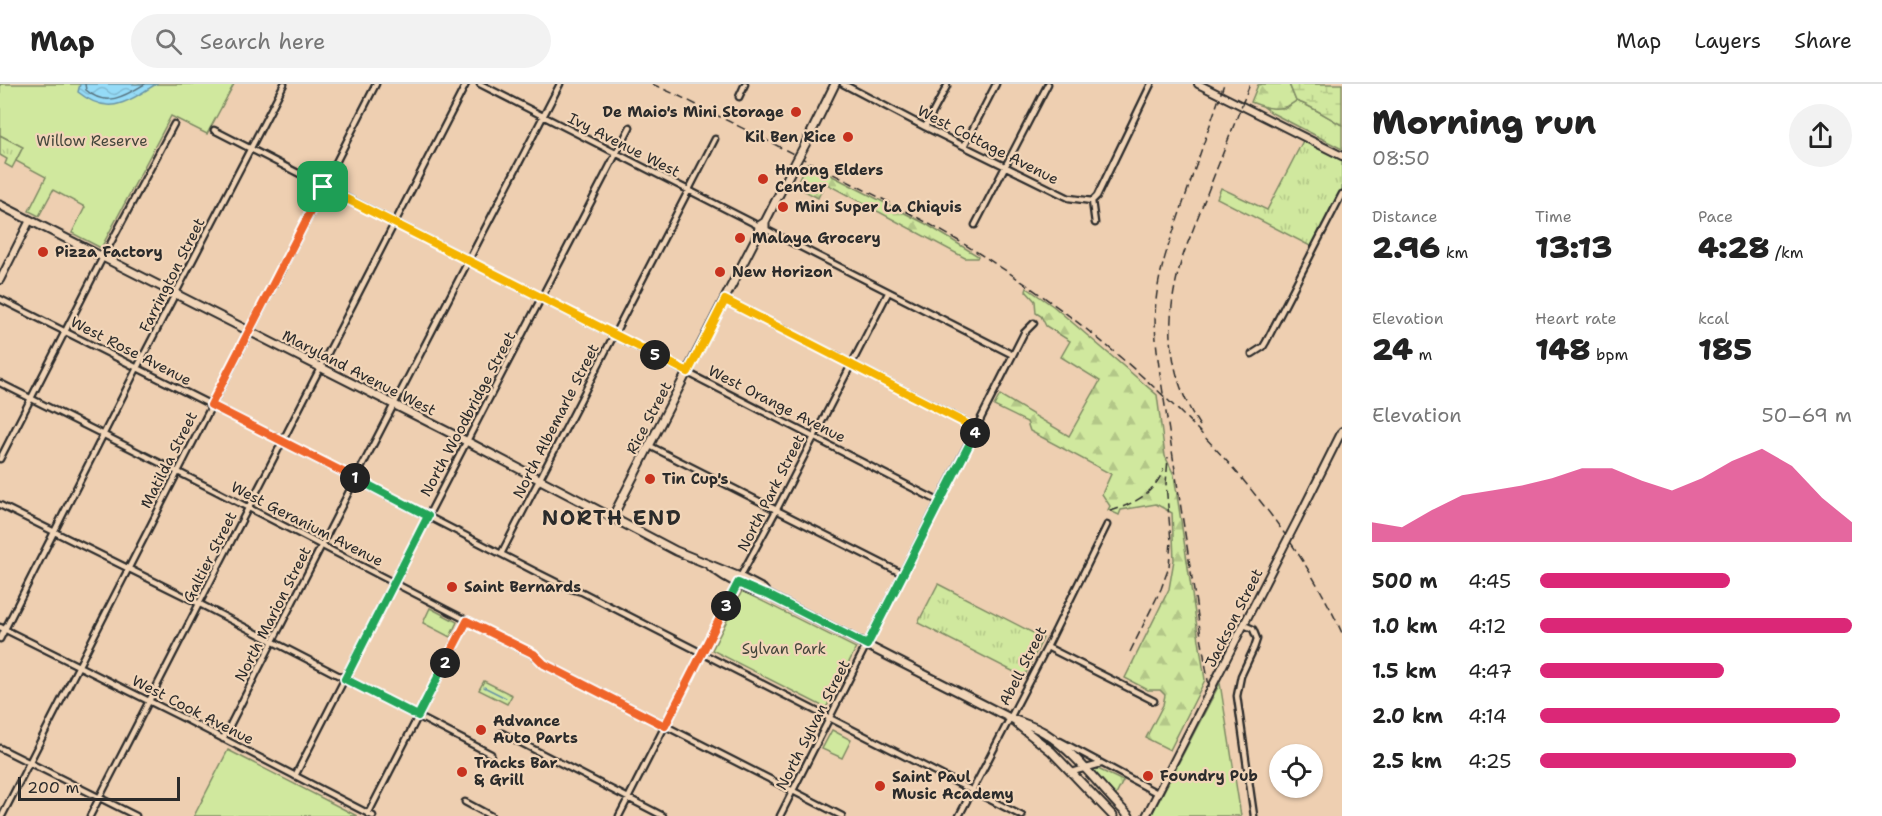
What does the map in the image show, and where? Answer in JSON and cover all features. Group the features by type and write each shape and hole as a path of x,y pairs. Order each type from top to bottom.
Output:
{"main road":[{"name":"Rice Street","path":"612,518 835,84"},
{"name":"Maryland Avenue West","path":"0,205 612,518 739,580 763,589 768,595 1010,718"},
{"path":"1010,718 1030,725 1060,744 1129,816"},
{"path":"1010,718 1043,744 1113,816"}],"street":[{"name":"Farrington Street","path":"0,639 3,628 284,84"},
{"name":"Matilda Street","path":"2,816 376,84"},
{"name":"Galtier Street","path":"90,816 466,84"},
{"name":"Ivy Avenue West","path":"480,84 1013,355"},
{"name":"North Marion Street","path":"223,739 560,84"},
{"path":"739,97 745,84"},
{"name":"West Cottage Avenue","path":"843,84 1069,198 1092,201"},
{"path":"964,146 996,84"},
{"path":"975,225 1047,84"},
{"path":"1095,223 1092,201 1097,196 1151,84"},
{"path":"1198,84 1342,156"},
{"path":"925,127 946,86"},
{"path":"0,459 174,124"},
{"name":"North Woodbridge Street","path":"295,776 630,127"},
{"name":"West Orange Avenue","path":"214,130 940,502"},
{"name":"North Albemarle Street","path":"501,554 715,139"},
{"path":"1252,354 1266,342 1342,194"},
{"path":"0,280 30,220"},
{"name":"North Park Street","path":"619,816 888,293"},
{"name":"West Rose Avenue","path":"0,299 1022,816"},
{"path":"725,300 977,429"},
{"name":"North Sylvan Street","path":"780,816 1024,333 1034,323"},
{"name":"West Geranium Avenue","path":"0,383 534,654 544,664 842,816"},
{"name":"Jackson Street","path":"1146,816 1342,431"},
{"path":"650,446 903,574"},
{"path":"0,505 199,603 491,754"},
{"name":"Abell Street","path":"959,816 1047,647 1107,525"},
{"path":"371,815 467,621"},
{"path":"1244,625 1253,629 1257,639 1241,676 1237,696 1254,816"},
{"name":"West Cook Avenue","path":"3,628 371,815"},
{"path":"1047,647 1154,701"},
{"path":"502,733 663,816"},
{"path":"1045,733 1157,793"},
{"path":"0,748 136,816"},
{"path":"1072,772 1101,764"},
{"path":"465,802 491,816"}],"green space":[{"name":"Willow Reserve","path":"0,84 234,84 207,134 171,116 101,248 72,233 85,207 53,190 39,216 29,211 46,177 16,161 23,147 0,135"},
{"path":"1289,84 1296,101 1280,108 1251,102 1258,85"},
{"path":"1289,84 1342,84 1342,125 1296,101"},
{"path":"1296,101 1342,125 1342,149 1264,107 1286,108"},
{"path":"0,135 23,147 12,168 5,164 7,159 0,155"},
{"path":"1305,137 1342,156 1342,194 1314,248 1217,198 1221,188 1267,210"},
{"path":"807,163 926,224 978,256 977,258 965,258 825,183 818,198 795,186"},
{"path":"1027,288 1053,306 1157,395 1165,456 1174,475 1205,680 1170,750 1146,738 1163,705 1165,695 1160,690 1148,690 1125,678 1169,589 1174,560 1172,513 1156,504 1121,510 1119,515 1108,510 1110,506 1102,494 1111,474 1030,431 1027,422 994,406 1000,395 1069,436 1100,381 1061,357 1070,341 1046,326 1041,316 1036,313 1035,301 1026,291"},
{"path":"938,584 1043,638 1024,677 918,623"},
{"name":"Sylvan Park","path":"742,591 856,648 826,708 712,650"},
{"path":"430,608 457,622 450,637 423,623"},
{"path":"484,681 512,695 507,704 479,690"},
{"path":"1220,683 1241,816 1151,816"},
{"path":"832,730 851,740 842,758 822,749"},
{"path":"228,750 357,816 194,816"},
{"path":"1098,769 1123,781 1114,797 1092,771"}],"water":[{"path":"80,84 156,84 127,101 109,105 89,100 78,92"}],"waterway":[{"path":"484,687 506,698"}],"railway":[{"path":"652,84 927,223 1013,275 1069,316 1125,361 1178,410 1228,462 1273,517 1311,574 1342,633"},
{"path":"1209,687 1160,374 1155,311 1167,250 1224,84"},
{"path":"1200,426 1188,405 1174,362 1171,340 1173,295 1185,250 1250,84"},
{"path":"1130,652 1161,589 1169,567 1171,541 1166,484 1168,457"},
{"path":"1110,511 1128,505 1143,496 1155,485 1164,469"}],"place":[{"name":"De Maio's Mini Storage","path":"796,112"},
{"name":"Kil Ben Rice","path":"848,137"},
{"name":"Hmong Elders Center","path":"763,179"},
{"name":"Mini Super La Chiquis","path":"783,207"},
{"name":"Malaya Grocery","path":"740,238"},
{"name":"Pizza Factory","path":"43,252"},
{"name":"New Horizon","path":"720,272"},
{"name":"Tin Cup's","path":"650,479"},
{"name":"Saint Bernards","path":"452,587"},
{"name":"Advance Auto Parts","path":"481,730"},
{"name":"Tracks Bar & Grill","path":"462,772"},
{"name":"Foundry Pub","path":"1148,776"},
{"name":"Saint Paul Music Academy","path":"880,786"}],"district":[{"name":"NORTH END","path":"612,518"}],"route":[{"path":"323,187 688,372 725,300 977,429 867,645 768,595 738,583 665,726 544,664 534,654 467,621 418,716 345,679 428,516 211,405 323,187"}]}
